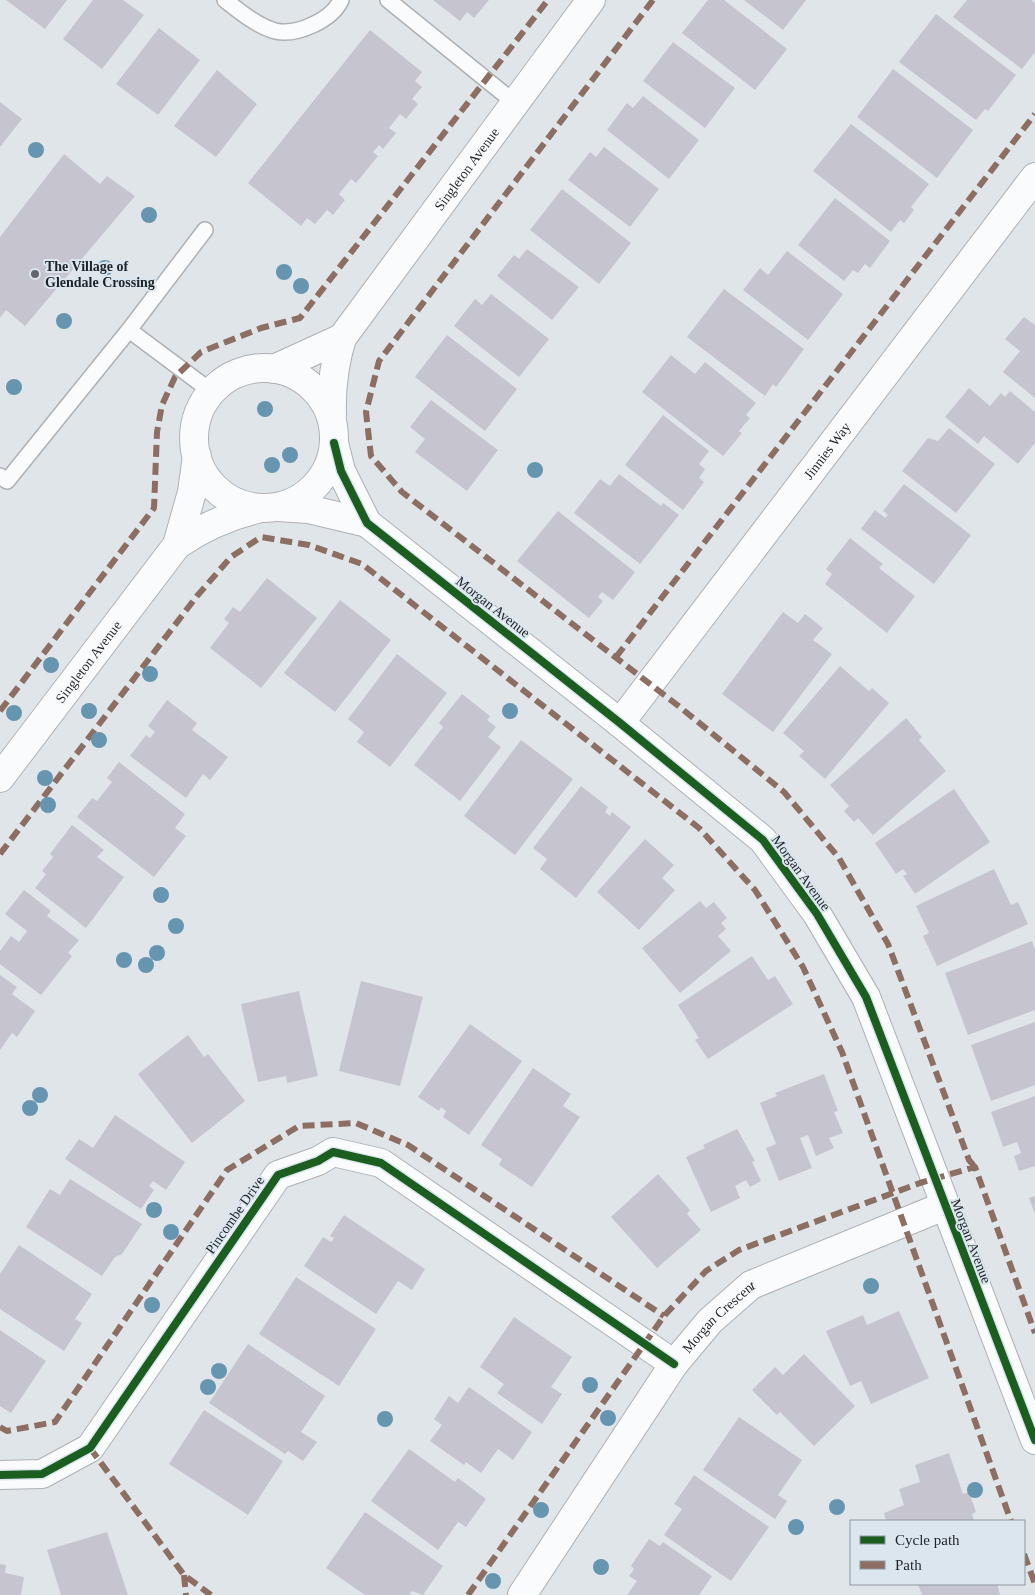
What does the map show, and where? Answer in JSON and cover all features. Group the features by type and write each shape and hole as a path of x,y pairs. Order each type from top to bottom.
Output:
{"street":[{"name":"Singleton Avenue","path":"332,415 331,389 335,363 342,338 591,0"},
{"name":"Jinnies Way","path":"620,723 1035,177"},
{"name":"Singleton Avenue","path":"274,369 342,338"},
{"path":"254,368 274,369 288,372 307,382 317,391 332,415 334,443 326,472 317,484 292,502 268,508 237,502 214,487 205,476 197,456 194,436 200,409 212,392 228,378 254,368"},
{"name":"Morgan Avenue","path":"334,443 341,471 353,498 368,523 620,723 763,840 816,914 866,997 944,1206 1035,1440"},
{"name":"Singleton Avenue","path":"177,545 192,492 197,456"},
{"name":"Singleton Avenue","path":"0,778 177,545 201,528 229,516 268,508"},
{"name":"Morgan Avenue","path":"268,508 308,509 368,523"},
{"name":"Pincombe Drive","path":"0,1475 42,1474 90,1448 278,1175 333,1152 381,1163 674,1364"},
{"name":"Morgan Crescent","path":"522,1595 674,1364 710,1321 751,1285 944,1206"}],"lane":[{"path":"225,0 245,15 275,31 309,28 337,9 341,0"},
{"path":"388,0 515,103"},
{"path":"0,476 7,482 129,330 205,230"},
{"path":"129,330 212,392"}],"building":[{"path":"6,0 67,0 45,29"},
{"path":"93,0 123,0 144,15 102,69 63,39"},
{"path":"433,0 489,0 474,18 467,12 460,21"},
{"path":"708,0 724,0 787,49 755,90 682,33"},
{"path":"744,0 806,0 783,30"},
{"path":"967,0 1031,0 1035,3 1035,52 1022,69 953,17"},
{"path":"936,14 1016,75 988,111 985,109 976,120 899,62"},
{"path":"159,28 200,60 158,115 116,84"},
{"path":"370,30 422,72 415,81 422,87 412,99 418,104 406,119 400,114 389,128 396,133 383,149 379,145 373,152 378,156 356,183 351,179 339,194 345,200 333,215 327,210 315,224 307,218 301,226 248,183"},
{"path":"673,42 735,88 705,128 643,81"},
{"path":"893,69 973,130 937,178 857,117"},
{"path":"217,70 257,104 216,157 174,126"},
{"path":"643,96 699,140 669,179 607,130 627,103 633,108"},
{"path":"0,102 22,119 0,147"},
{"path":"851,124 929,184 911,207 914,210 904,223 900,220 891,232 813,171"},
{"path":"604,147 659,189 630,227 568,180 590,152 596,157"},
{"name":"The Village of Glendale Crossing","path":"64,154 100,184 107,176 135,196 25,326 6,310 0,318 0,237"},
{"path":"562,189 631,243 599,284 530,230"},
{"path":"835,198 890,241 870,268 865,264 858,273 853,270 844,281 798,245"},
{"path":"527,249 579,287 552,320 497,276 514,255 519,259"},
{"path":"787,251 843,294 808,340 743,290 760,268 768,275"},
{"path":"724,289 804,349 776,387 773,384 765,396 687,337"},
{"path":"491,294 549,339 519,377 454,326 475,299 482,305"},
{"path":"1024,317 1035,325 1035,398 1003,372 1020,351 1005,339"},
{"path":"447,335 517,389 485,431 415,377"},
{"path":"671,355 695,374 705,362 756,403 746,415 750,418 739,431 742,433 723,456 642,392"},
{"path":"969,388 990,406 1001,393 1005,397 1010,391 1035,412 1035,443 1018,464 984,436 978,444 945,417"},
{"path":"431,400 498,450 467,491 415,452 425,439 410,427"},
{"path":"663,415 709,451 699,464 705,469 699,478 704,482 683,510 625,465"},
{"path":"949,428 995,464 956,513 902,471 928,438 938,441"},
{"path":"619,474 661,506 663,503 679,515 640,564 574,513 600,479 610,486"},
{"path":"904,484 971,535 934,584 861,529 875,510 885,518 888,515 883,511"},
{"path":"558,511 635,572 613,600 602,592 598,597 603,601 589,618 517,561"},
{"path":"850,538 883,564 879,568 915,596 887,633 825,584 832,574 826,569"},
{"path":"267,578 317,618 261,688 210,648 229,623 224,619 233,607 240,612"},
{"path":"340,600 391,640 335,712 284,673"},
{"path":"783,612 798,623 805,614 823,628 813,640 832,654 773,732 722,694"},
{"path":"397,654 447,693 390,767 357,742 364,732 348,719"},
{"path":"840,666 869,691 872,688 889,703 825,779 799,756 804,751 783,733"},
{"path":"462,694 490,716 487,720 496,727 488,737 501,747 460,801 414,765 443,727 439,723"},
{"path":"167,700 197,723 192,730 228,757 210,780 203,774 186,798 130,756 146,735 150,738 155,732 148,726"},
{"path":"906,718 922,737 919,740 946,771 873,835 858,818 854,822 844,811 849,806 830,785"},
{"path":"521,740 573,779 515,855 464,816"},
{"path":"119,762 185,814 175,828 186,836 154,877 77,817 92,798 97,801 112,782 107,778"},
{"path":"581,786 608,807 605,812 610,816 612,812 631,827 576,898 540,869 547,859 533,848"},
{"path":"954,789 990,842 915,894 903,876 907,874 903,869 896,874 875,843"},
{"path":"72,825 104,850 97,857 124,877 86,928 35,888 46,874 42,871 53,857 50,854"},
{"path":"645,839 674,865 662,878 675,890 639,930 597,892"},
{"path":"994,869 1011,905 1018,902 1028,924 937,966 923,936 929,933 916,906"},
{"path":"24,890 51,911 47,916 79,940 68,953 72,956 41,995 0,964 0,951 11,936 19,942 27,931 5,914"},
{"path":"700,901 706,908 714,902 727,918 721,923 726,929 718,936 731,951 680,993 642,948"},
{"path":"1032,941 1035,950 1035,1010 968,1035 945,973"},
{"path":"752,956 768,980 775,976 793,1004 708,1059 695,1040 699,1038 678,1005"},
{"path":"0,975 17,987 12,994 35,1011 17,1037 12,1033 0,1050"},
{"path":"361,981 423,997 400,1086 339,1071"},
{"path":"299,991 318,1076 287,1083 286,1076 258,1082 241,1004"},
{"path":"1035,1022 1035,1085 991,1101 971,1045"},
{"path":"470,1024 522,1061 469,1135 443,1117 446,1111 441,1107 439,1111 418,1097"},
{"path":"188,1035 204,1057 208,1054 245,1101 192,1143 138,1074"},
{"path":"533,1068 571,1094 563,1106 580,1117 532,1187 499,1165 502,1159 481,1145"},
{"path":"824,1074 838,1111 834,1112 843,1133 829,1138 834,1148 816,1156 808,1135 800,1138 812,1168 779,1181 766,1148 776,1144 760,1103 777,1096 775,1093"},
{"path":"1035,1096 1035,1166 1019,1171 1014,1156 1021,1153 1017,1142 1003,1147 991,1112"},
{"path":"115,1115 185,1162 166,1190 153,1181 149,1186 154,1190 141,1209 65,1159 79,1139 93,1148"},
{"path":"737,1129 755,1161 752,1162 761,1181 750,1187 746,1180 735,1186 740,1198 711,1212 686,1157 705,1148 703,1145"},
{"path":"658,1174 690,1210 687,1214 701,1230 657,1268 611,1217"},
{"path":"70,1179 142,1224 122,1254 115,1257 102,1276 26,1227 50,1189 60,1195"},
{"path":"1035,1196 1035,1214 1029,1198"},
{"path":"344,1215 425,1269 412,1290 398,1281 376,1314 304,1266 323,1237 331,1242 334,1238 330,1236"},
{"path":"19,1245 92,1294 75,1319 82,1323 64,1351 0,1309 0,1274"},
{"path":"296,1277 376,1329 339,1386 259,1334"},
{"path":"899,1311 929,1378 871,1404 861,1381 850,1386 826,1331 863,1315 867,1325"},
{"path":"514,1317 572,1357 551,1387 562,1394 542,1424 497,1393 504,1384 480,1367"},
{"path":"0,1330 46,1361 11,1413 0,1406"},
{"path":"248,1344 325,1396 301,1432 317,1442 303,1461 288,1451 285,1454 209,1403"},
{"path":"804,1354 855,1406 814,1446 780,1412 777,1415 752,1390 775,1367 783,1375"},
{"path":"469,1387 532,1432 513,1460 498,1449 481,1473 466,1462 464,1465 430,1441 442,1425 434,1419 449,1396 458,1403"},
{"path":"204,1410 283,1461 248,1515 169,1464"},
{"path":"739,1417 802,1460 778,1495 787,1501 775,1519 703,1470"},
{"path":"409,1449 455,1482 458,1478 486,1499 466,1527 458,1522 438,1550 371,1501"},
{"path":"949,1453 963,1494 969,1492 976,1512 972,1514 974,1520 886,1520 884,1513 904,1505 899,1489 920,1482 915,1465"},
{"path":"694,1475 769,1527 731,1581 664,1535 682,1509 674,1504"},
{"path":"365,1512 443,1566 423,1595 412,1591 409,1595 365,1595 326,1568"},
{"path":"107,1532 128,1595 61,1595 47,1550"},
{"path":"649,1539 660,1546 663,1542 712,1576 699,1595 627,1595 637,1581 629,1576 634,1569 631,1566"},
{"path":"0,1564 6,1565 5,1573 24,1577 21,1595 0,1595"},
{"path":"918,1585 997,1585 1000,1595 922,1595"}],"marked path":[{"path":"0,711 154,508 157,432 162,405 175,377 201,352 261,328 300,318 548,0"},
{"path":"653,0 379,361 366,412 371,456 402,492 681,708 784,792 839,858 888,944 969,1160 975,1167"},
{"path":"616,657 1035,114"},
{"path":"0,854 197,596 231,557 261,537 309,545 362,564 699,828 755,890 803,967 842,1052 1011,1520"},
{"path":"0,1427 7,1431 55,1422 227,1170 299,1126 356,1123 408,1145 664,1316"},
{"path":"468,1595 664,1316 706,1271 739,1250 920,1183 975,1167 1035,1333"},
{"path":"90,1448 184,1575 211,1595"},
{"path":"1025,1557 1035,1584"},
{"path":"184,1575 186,1595"}],"cycle path":[{"path":"334,443 341,471 367,523 620,723 763,840 817,914 866,997 1035,1440"},
{"path":"0,1475 42,1474 90,1448 278,1175 318,1161 333,1152 381,1163 674,1364"}],"place":[{"name":"The Village of Glendale Crossing","path":"35,274"}]}
